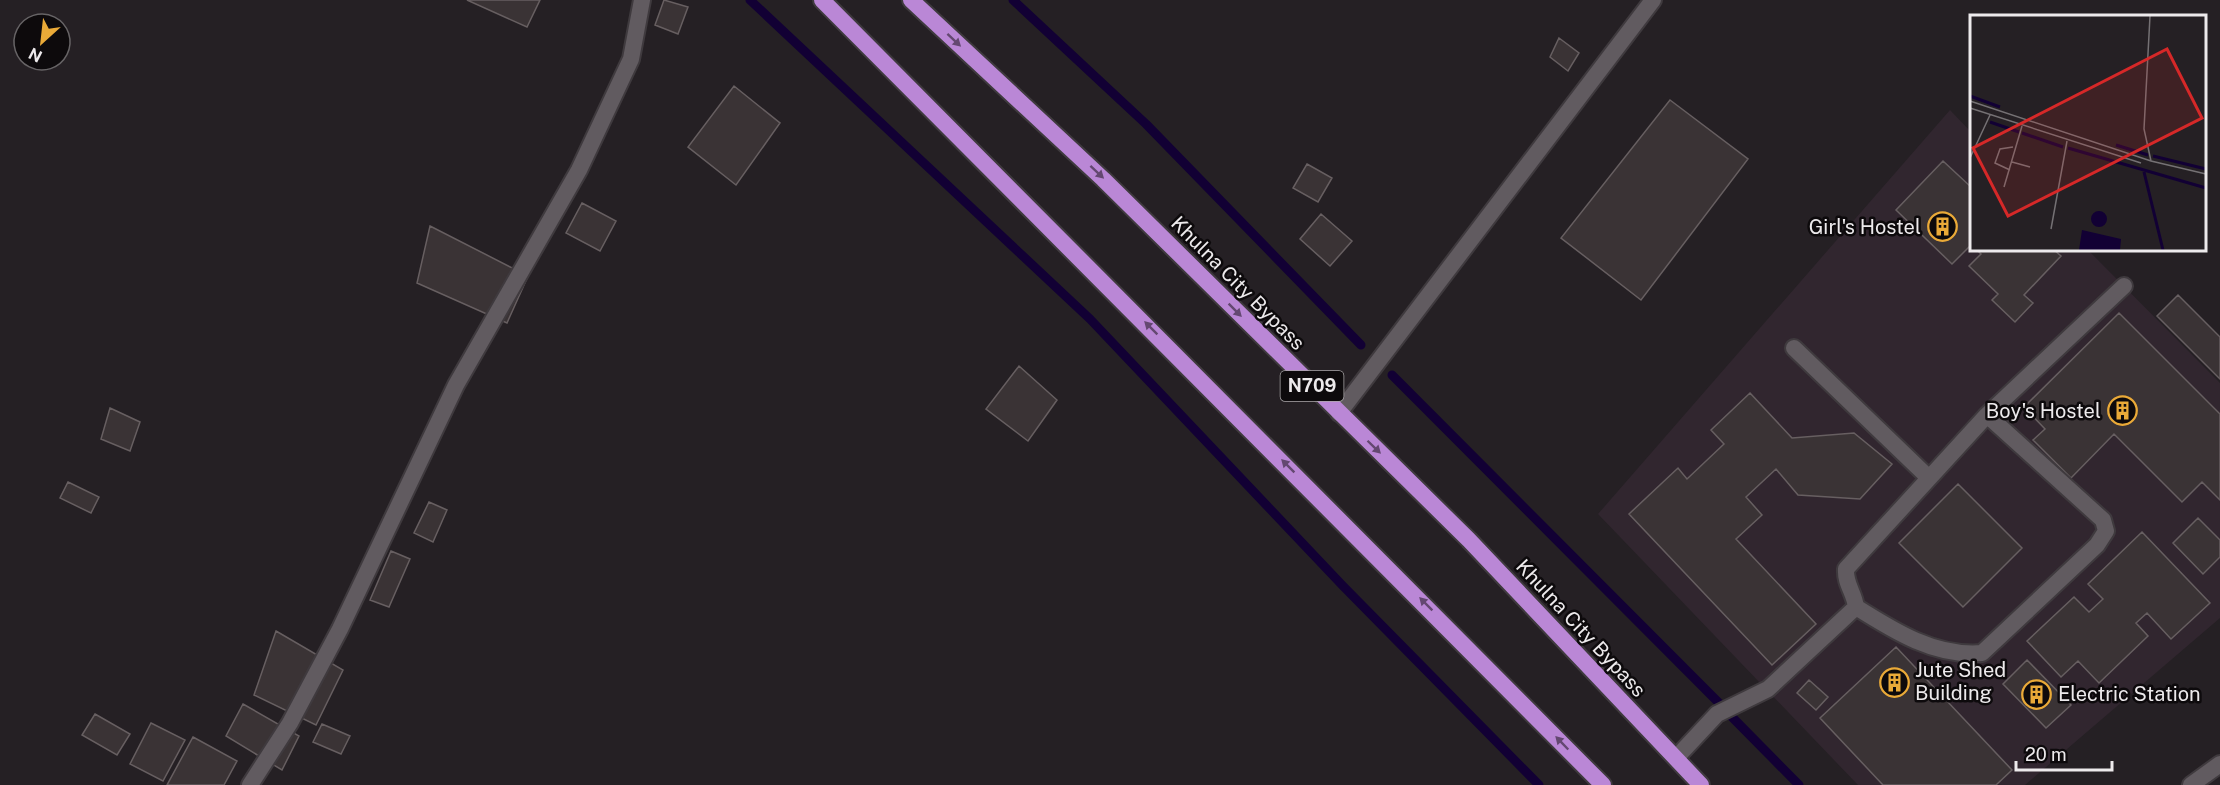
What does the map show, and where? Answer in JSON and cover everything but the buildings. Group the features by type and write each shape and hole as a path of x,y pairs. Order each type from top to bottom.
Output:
{"highway":[{"path":"822,0 1603,785"},
{"name":"Khulna City Bypass","path":"911,0 1103,179 1469,540 1701,785"}],"street":[{"path":"250,785 290,723 340,629 456,385 579,170 631,59 642,0"},
{"path":"1339,413 1653,0"},
{"path":"1856,606 1855,595 1846,581 1846,569 1987,415 2124,286"},
{"path":"1794,348 1929,478"},
{"path":"1856,606 1884,625 1930,647 1963,655 1982,653 2097,545 2106,531 2103,520 1987,415"},
{"path":"1676,758 1718,714 1768,689 1856,606"},
{"path":"2191,785 2220,764"}],"shaded area":[{"path":"1950,110 1970,131 1970,250 2088,250 2220,383 2220,618 2025,785 1858,785 1598,514"}],"waterway":[{"path":"750,0 1090,319 1343,586 1539,785"},
{"path":"1013,0 1146,124 1361,345"},
{"path":"1392,375 1724,708"},
{"path":"1728,713 1799,785"}],"place":[{"name":"Girl's Hostel","path":"1942,227"},
{"name":"Boy's Hostel","path":"2122,411"},
{"name":"Jute Shed Building","path":"1894,682"},
{"name":"Electric Station","path":"2037,694"}]}
